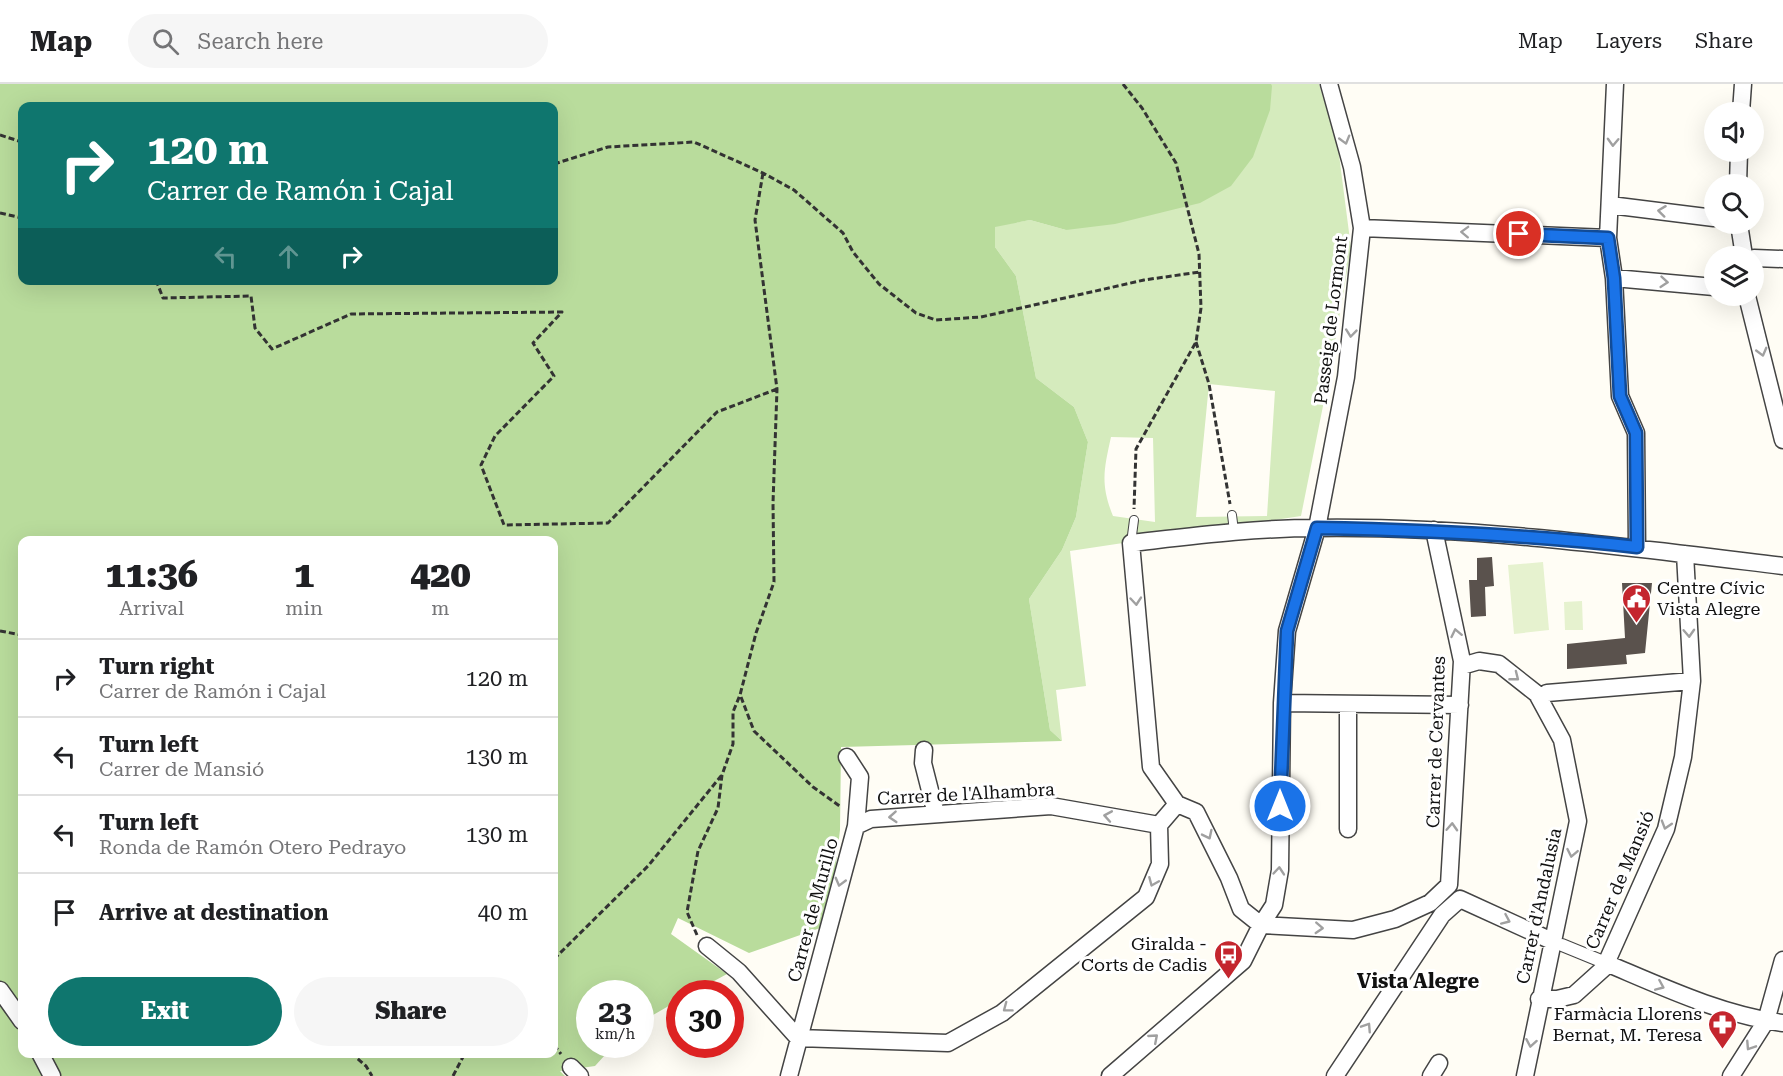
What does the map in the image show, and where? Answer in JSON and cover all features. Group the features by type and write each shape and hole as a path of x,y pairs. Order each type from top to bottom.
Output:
{"street":[{"name":"Passeig de Lormont","path":"1110,1076 1243,961 1274,905 1280,870 1282,703 1287,631 1317,528 1346,377 1362,228 1352,167 1329,84"},
{"path":"1615,84 1608,238 1614,278 1620,396 1636,433 1637,547"},
{"path":"1742,102 1743,84"},
{"path":"1610,205 1704,217"},
{"path":"1362,228 1608,238"},
{"path":"1764,258 1783,259"},
{"path":"1614,278 1704,286"},
{"path":"1750,306 1779,404 1783,440"},
{"path":"1261,925 1241,909 1196,812 1178,804 1151,767 1131,543 1233,523 1317,528 1434,530 1548,537 1783,566"},
{"name":"Carrer de Cervantes","path":"1261,925 1353,930 1395,919 1430,903 1449,885 1462,666 1434,530"},
{"name":"Carrer de Mansió","path":"1539,999 1557,999 1574,995 1604,968 1666,829 1683,757 1692,681 1685,554"},
{"name":"Carrer d'Andalusia","path":"1462,666 1479,662 1499,664 1537,694 1562,740 1578,821 1557,943 1539,999 1525,1076"},
{"path":"1547,693 1692,681"},
{"path":"1282,703 1460,705"},
{"path":"1348,704 1348,829"},
{"path":"924,750 923,763 936,814"},
{"name":"Carrer de Murillo","path":"789,1076 856,822 860,777 846,757"},
{"path":"707,946 739,972 798,1038 948,1043 1002,1013 1146,897 1160,864 1159,825 1178,804"},
{"name":"Carrer de l'Alhambra","path":"856,822 1051,806 1159,825"},
{"path":"1335,1076 1442,915 1460,899 1557,943 1673,991 1766,1021 1783,1023"},
{"path":"1735,1074 1766,1021 1783,960"},
{"path":"0,990 18,1015"},
{"path":"43,1058 52,1076"}],"lane":[{"path":"1131,543 1134,520"}],"path":[{"path":"1123,84 1142,108 1176,164 1199,254 1201,308 1196,342 1136,449 1134,520"},
{"path":"0,135 18,141"},
{"path":"558,163 608,147 694,142 763,173 794,190 843,233 853,252 879,284 916,313 936,320 981,317 1144,280 1200,272"},
{"path":"707,946 695,933 687,912 698,851 718,808 722,775 733,744 733,712 774,582 772,503 777,389 754,220 763,173"},
{"path":"0,213 18,217"},
{"path":"158,285 163,298 251,296 255,328 272,349 351,314 562,312 533,343 554,376 495,436 481,465 504,525 608,523 717,412 777,389"},
{"path":"1196,342 1209,384 1233,523"},
{"path":"0,631 18,635"},
{"path":"740,695 754,731 813,787 856,822"},
{"path":"558,955 648,866 722,775"},
{"path":"357,1058 366,1066 372,1076"},
{"path":"453,1076 462,1058"}],"green space":[{"path":"0,84 1271,84 1270,110 1253,157 1231,186 1200,203 1115,224 1066,230 1030,220 995,227 995,247 1016,276 1036,378 1074,407 1088,442 1076,517 1062,550 1029,599 1050,730 1062,741 841,747 840,830 835,872 820,928 749,953 678,918 671,934 727,974 716,980 666,980 666,1008 654,1014 654,980 576,980 576,1058 602,1058 595,1066 560,1071 565,1076 0,1076"},
{"path":"1271,84 1319,84 1338,147 1351,248 1330,371 1301,516 1070,551 1086,686 1056,690 1062,741 1050,730 1029,599 1062,550 1076,517 1088,442 1074,407 1036,378 1016,276 995,247 995,226 1030,220 1066,230","holes":["1209,384 1275,391 1267,516 1196,517","1111,437 1153,438 1155,522 1113,516 1106,495 1104,476"]},
{"path":"1543,562 1549,630 1514,634 1508,565"},
{"path":"1582,601 1583,630 1565,630 1564,602"}],"building":[{"path":"1492,557 1494,586 1485,587 1486,616 1471,617 1469,580 1477,580 1477,558"},
{"name":"Centre Cívic Vista Alegre","path":"1622,583 1652,583 1645,653 1626,655 1627,664 1567,669 1567,644 1625,638"}],"place":[{"name":"Centre Cívic Vista Alegre","path":"1636,624"},
{"name":"Giralda - Corts de Cadis","path":"1228,980"},
{"name":"Farmàcia Llorens Bernat, M. Teresa","path":"1723,1050"}],"district":[{"name":"Vista Alegre","path":"1418,981"}],"route":[{"path":"1280,806 1282,703 1287,631 1317,528 1434,530 1548,537 1637,547 1636,433 1620,396 1614,278 1608,238 1519,234"}]}
